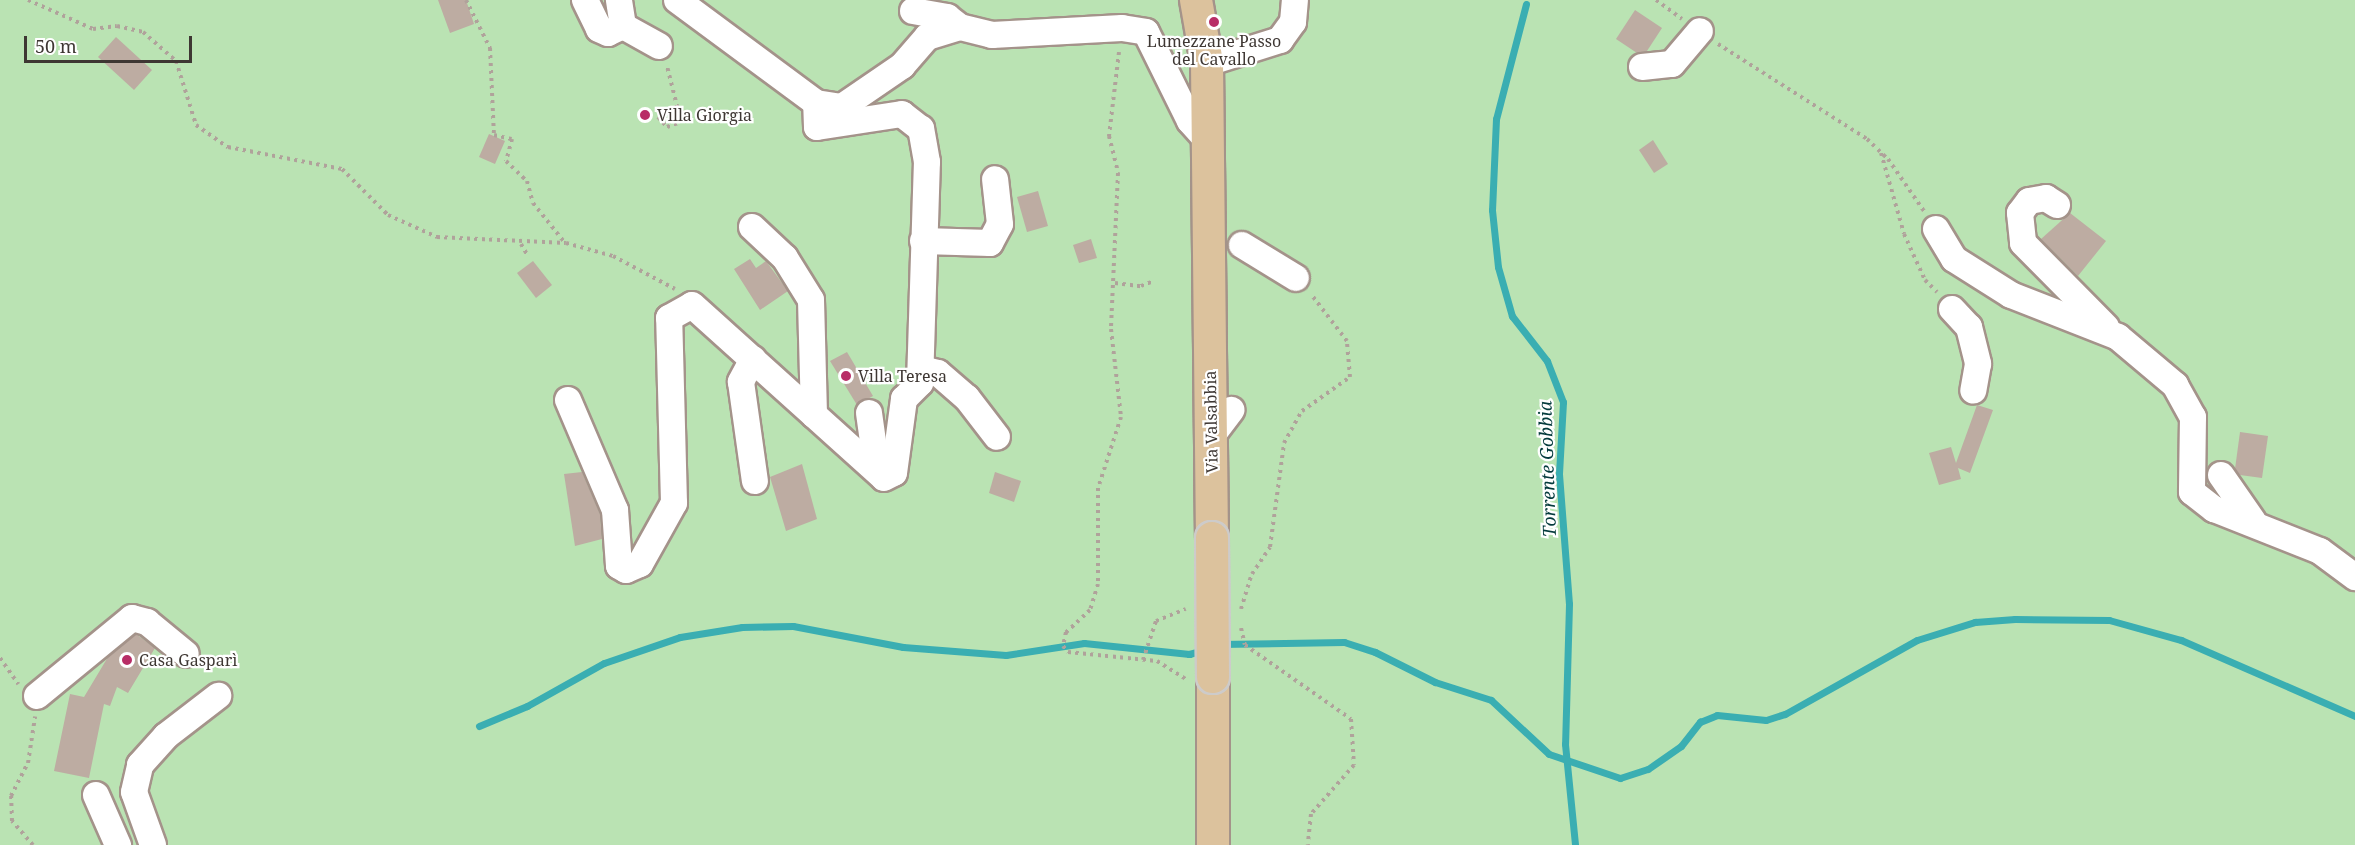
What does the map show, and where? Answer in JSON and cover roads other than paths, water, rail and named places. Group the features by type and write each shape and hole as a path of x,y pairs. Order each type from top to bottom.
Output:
{"main road":[{"name":"Via Valsabbia","path":"1196,0 1208,63 1214,686 1213,845"}],"street":[{"path":"585,0 598,29 608,33 623,26"},
{"path":"619,0 623,26"},
{"path":"677,0 816,103 842,107 902,66 927,37 960,27"},
{"path":"1208,63 1254,57 1280,40 1288,31 1295,0"},
{"path":"913,11 947,17 960,27 992,35 1122,28 1146,32 1190,121 1209,142"},
{"path":"623,26 659,46"},
{"path":"1642,66 1672,64 1700,31"},
{"path":"568,400 615,510 619,566 634,570 674,503 669,318 692,305 884,478 894,473 904,399 920,383 927,162 921,129 902,114 818,127 816,103"},
{"path":"923,241 990,243 1000,224 995,179"},
{"path":"2057,205 2046,198 2029,201 2020,213 2023,243 2118,337 2175,385 2193,417 2192,492 2214,509 2253,521 2320,551 2355,576"},
{"path":"752,227 785,258 811,300 814,415"},
{"path":"1936,229 1954,259 2011,296 2118,337"},
{"path":"1242,245 1296,278"},
{"path":"1952,309 1969,327 1978,364 1973,391"},
{"path":"753,359 741,382 755,481"},
{"path":"921,369 938,373 967,398 997,437"},
{"path":"1211,437 1231,410"},
{"path":"869,413 877,470"},
{"path":"2221,475 2253,521"},
{"path":"36,702 132,618 147,622 186,654"},
{"path":"153,845 134,792 140,765 166,736 218,696"},
{"path":"96,795 118,845"}],"waterway":[{"name":"Torrente Gobbia","path":"1526,4 1496,119 1492,210 1498,267 1512,316 1547,361 1563,402 1559,474 1569,604 1565,744 1575,845"},
{"path":"1220,644 1344,642 1375,652 1435,682 1491,700 1549,754 1620,778 1648,769 1681,746 1700,722 1717,715 1766,720 1785,714 1917,640 1975,622 2015,619 2109,620 2181,640 2355,716"},
{"path":"479,726 527,706 604,663 680,637 742,627 793,626 903,647 1006,655 1084,643 1189,654 1204,650"}],"place":[{"name":"Lumezzane Passo del Cavallo","path":"1214,22"},
{"name":"Villa Giorgia","path":"645,115"},
{"name":"Villa Teresa","path":"846,376"},
{"name":"Casa Gasparì","path":"127,660"}]}
